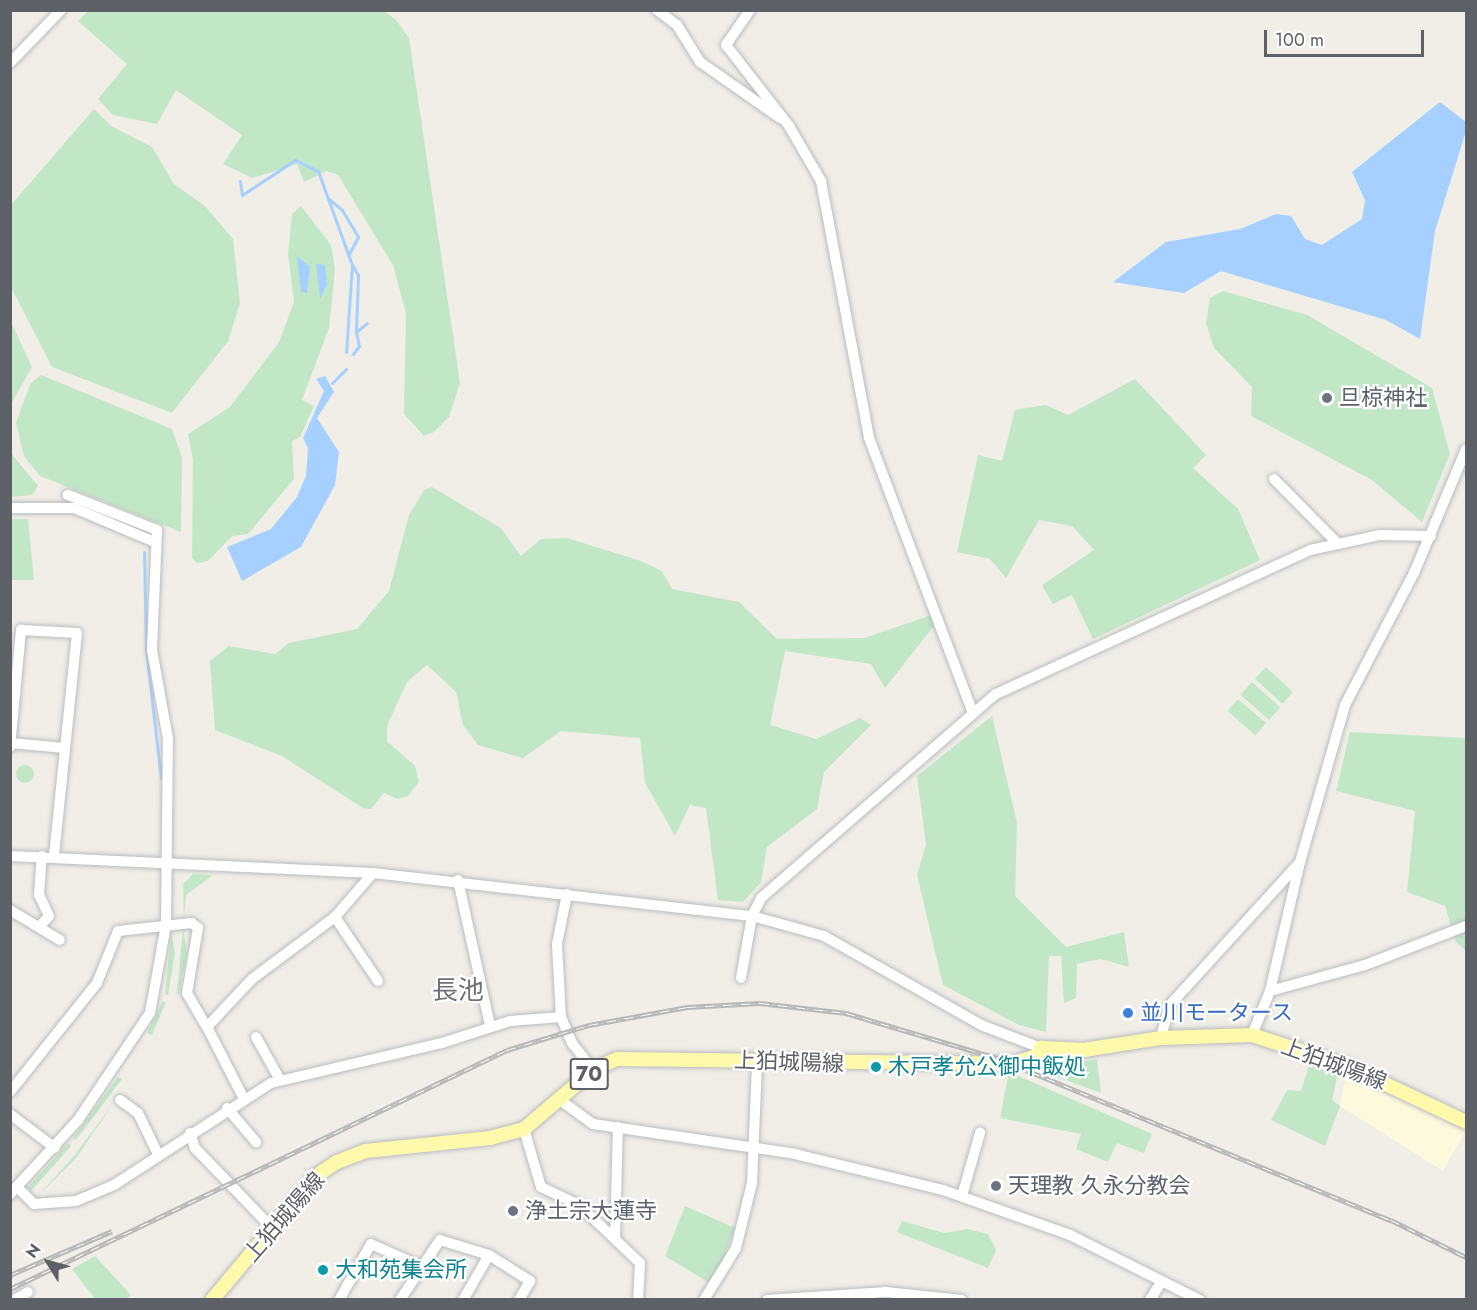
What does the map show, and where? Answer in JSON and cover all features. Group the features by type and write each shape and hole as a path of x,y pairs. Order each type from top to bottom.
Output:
{"main road":[{"name":"上狛城陽線","path":"212,1299 316,1176 337,1162 366,1151 490,1138 524,1129 593,1070 644,1056 757,1062 1011,1065 1038,1056 1041,1048 1084,1050 1161,1038 1252,1035 1345,1065 1467,1122"}],"street":[{"path":"10,63 61,10"},
{"path":"657,10 677,25 700,62 789,126"},
{"path":"750,10 726,45 789,126 821,181 845,333 885,489 973,713"},
{"path":"1252,1035 1270,991 1300,862 1346,705 1431,536 1467,448"},
{"path":"1274,479 1338,544"},
{"path":"68,495 157,530 152,650 168,749 163,861 166,926 161,977 150,1013 55,1148 14,1191 34,1204 76,1200 114,1185 243,1097 280,1080 442,1043 490,1026 561,1017"},
{"path":"10,508 74,508 155,542"},
{"path":"741,978 752,916 761,898 973,713 1037,672 1310,550 1380,536 1431,536"},
{"path":"54,856 65,748 76,633 21,630 11,745 65,748"},
{"path":"10,856 163,861 373,873 458,880 752,916 824,936 981,1024 1041,1048"},
{"path":"40,926 49,916 39,896 42,856"},
{"path":"1161,1038 1169,1006 1300,862"},
{"path":"207,1027 252,979 335,917 373,873"},
{"path":"458,880 490,1026"},
{"path":"567,894 557,944 561,1017 572,1043 593,1070"},
{"path":"10,910 60,940"},
{"path":"335,917 378,981"},
{"path":"10,1092 98,983 118,931 192,923 198,928 187,993 243,1097"},
{"path":"1270,991 1365,965 1467,926"},
{"path":"256,1037 280,1080"},
{"path":"704,1299 736,1248 755,1148 757,1062"},
{"path":"120,1100 138,1113 158,1154"},
{"path":"560,1100 578,1118 618,1127 755,1148 962,1196 1070,1235 1160,1284 1200,1299"},
{"path":"227,1108 256,1142"},
{"path":"10,1114 55,1148"},
{"path":"615,1238 618,1127"},
{"path":"524,1129 541,1187 579,1205 640,1263 638,1299"},
{"path":"190,1133 195,1148 272,1228"},
{"path":"962,1196 980,1133"},
{"path":"400,1299 420,1266 440,1240 489,1255 530,1281 519,1299"},
{"path":"339,1299 371,1244 420,1266"},
{"path":"463,1299 489,1255"},
{"path":"1150,1299 1160,1284"},
{"path":"14,1299 28,1292"},
{"path":"767,1299 780,1294 886,1292 962,1299"}],"shaded area":[{"path":"1346,1075 1466,1130 1443,1171 1340,1106"}],"green space":[{"path":"89,10 383,10 396,20 409,38 460,383 449,417 434,432 424,436 404,414 406,313 393,265 338,175 326,171 304,182 297,164 252,178 223,164 242,135 176,90 157,124 113,115 98,99 127,64 78,21"},
{"path":"94,109 111,126 152,147 174,184 205,206 233,239 240,303 228,341 172,413 52,367 11,287 11,205"},
{"path":"301,206 331,245 335,269 329,328 302,400 314,406 300,437 292,441 294,479 248,534 232,536 208,561 197,563 192,558 193,460 188,434 230,407 279,342 294,302 288,254 292,214"},
{"path":"1223,291 1307,315 1432,388 1450,454 1422,522 1372,480 1251,416 1252,387 1214,348 1206,323 1210,298"},
{"path":"10,322 32,367 11,404"},
{"path":"41,375 172,429 182,458 181,532 40,476 24,456 16,423 30,384"},
{"path":"1135,379 1206,455 1193,468 1238,509 1260,560 1093,639 1072,595 1053,604 1042,585 1094,550 1072,526 1039,520 1006,578 990,559 957,552 978,455 1002,461 1015,410 1046,405 1068,415"},
{"path":"10,452 38,486 32,495 11,497"},
{"path":"432,487 501,528 521,556 541,539 567,538 641,561 662,571 672,589 739,602 777,639 865,638 934,614 937,622 885,688 871,664 785,651 770,725 816,739 860,718 871,725 824,772 817,809 767,847 761,882 743,902 718,900 706,808 690,805 675,836 645,783 640,738 561,731 523,758 478,745 463,725 456,692 427,665 407,682 387,726 387,741 415,766 419,782 408,796 398,799 384,793 371,809 363,808 282,756 215,730 210,661 229,646 275,654 289,643 357,629 389,591 409,515 424,490"},
{"path":"10,519 28,519 34,580 11,580"},
{"path":"1266,667 1293,692 1282,704 1255,679"},
{"path":"1252,682 1280,707 1269,720 1241,695"},
{"path":"1238,699 1266,723 1255,735 1228,711"},
{"path":"992,716 1017,823 1015,896 1066,947 1124,932 1129,967 1101,959 1077,964 1076,998 1064,1003 1061,956 1049,956 1046,1032 1019,1025 943,985 917,875 926,845 917,776"},
{"path":"1350,732 1466,738 1466,951 1456,942 1445,906 1407,892 1415,811 1336,791"},
{"path":"21,765 29,765 34,770 32,781 21,783 16,778 16,770"},
{"path":"193,874 213,875 186,895 184,918 183,884"},
{"path":"183,928 187,953 179,994 177,994"},
{"path":"171,933 175,953 168,995 165,994"},
{"path":"162,1002 166,1002 152,1035 147,1033"},
{"path":"1097,1060 1101,1093 1030,1067"},
{"path":"1310,1062 1338,1073 1332,1100 1340,1106 1325,1146 1271,1120 1287,1090 1301,1091"},
{"path":"1009,1072 1152,1134 1144,1153 1117,1143 1108,1162 1076,1149 1081,1134 1000,1118"},
{"path":"118,1077 122,1079 76,1140 73,1138"},
{"path":"115,1101 76,1158 36,1198 74,1156"},
{"path":"68,1143 71,1146 31,1191 28,1187"},
{"path":"685,1206 735,1228 722,1262 708,1282 665,1256"},
{"path":"902,1221 944,1233 967,1229 988,1234 996,1250 988,1268 897,1232"},
{"path":"95,1256 131,1295 126,1299 95,1299 72,1269"}],"water":[{"path":"1440,102 1466,122 1466,131 1435,231 1420,339 1386,320 1221,271 1184,293 1113,282 1166,242 1240,229 1276,214 1291,216 1305,239 1322,245 1362,219 1365,200 1352,172"},
{"path":"297,256 310,267 307,293 301,292"},
{"path":"316,264 325,265 327,285 320,299"},
{"path":"325,376 334,392 317,418 339,452 335,485 301,547 242,581 227,547 271,529 297,497 306,476 308,448 303,438 324,391 316,379"}],"waterway":[{"path":"240,181 242,195 295,160 318,171 352,265 346,352"},
{"path":"329,199 342,210 358,237 348,256"},
{"path":"353,266 358,275 356,332"},
{"path":"353,354 359,346 356,332 367,323"},
{"path":"332,383 346,369"},
{"path":"144,552 146,649 161,778"}],"railway":[{"path":"10,1289 507,1050 589,1025 687,1007 760,1003 846,1013 997,1058 1391,1220 1466,1257"},
{"path":"10,1275 112,1231"}],"place":[{"name":"旦椋神社","path":"1327,398"},
{"name":"並川モータース","path":"1128,1013"},
{"name":"木戸孝允公御中飯処","path":"876,1067"},
{"name":"天理教 久永分教会","path":"996,1186"},
{"name":"浄土宗大蓮寺","path":"513,1211"},
{"name":"大和苑集会所","path":"323,1270"}],"district":[{"name":"長池","path":"458,991"}]}
